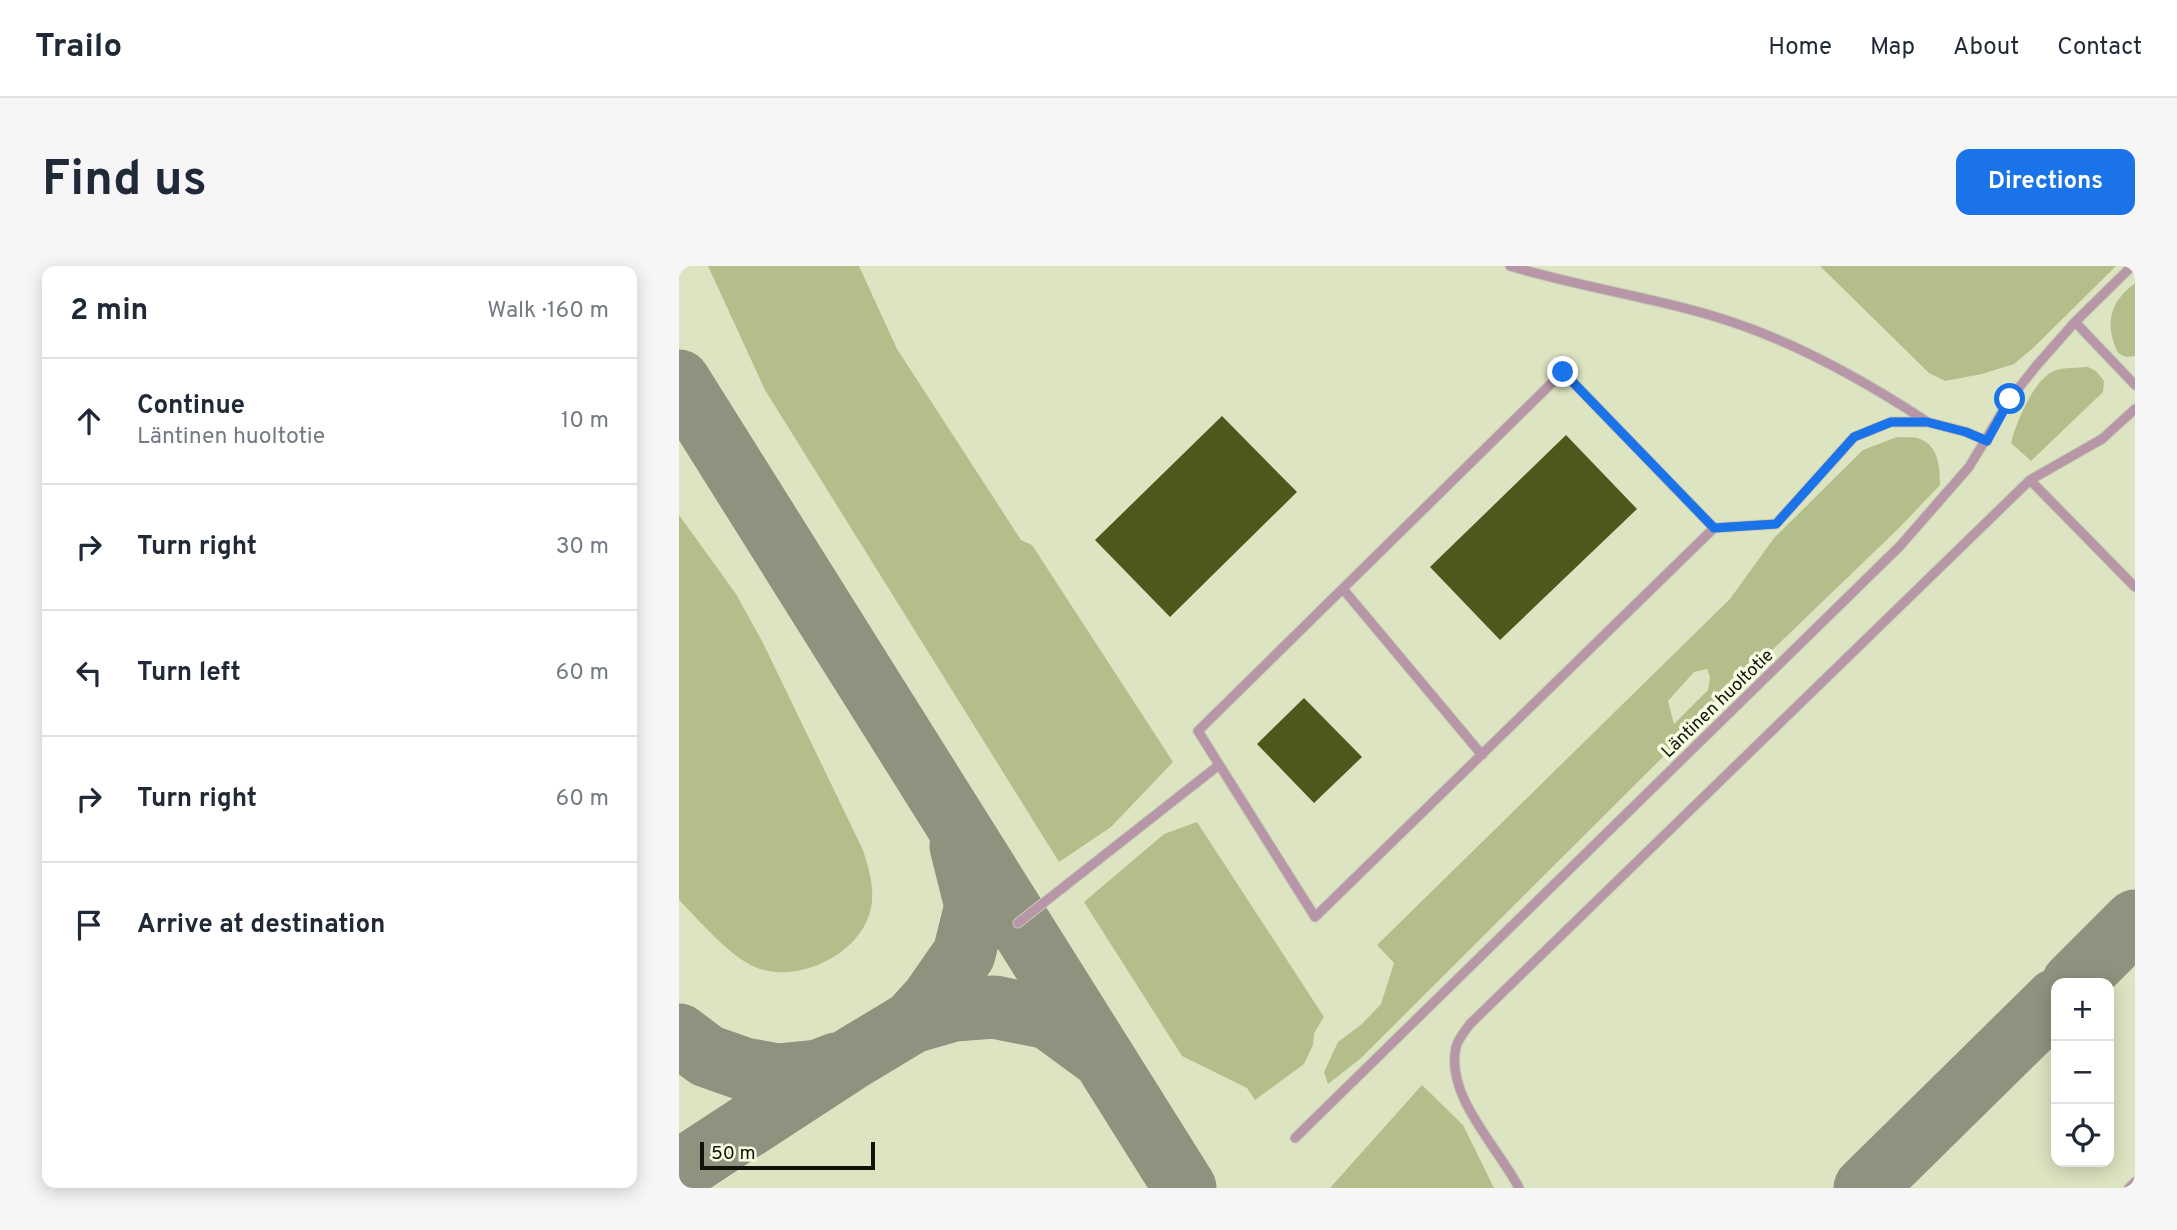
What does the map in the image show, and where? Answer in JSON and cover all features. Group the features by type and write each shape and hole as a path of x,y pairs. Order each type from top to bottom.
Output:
{"lane":[{"path":"1510,266 1734,322 1838,368 1927,422"},
{"name":"Läntinen huoltotie","path":"1296,1138 1900,546 1969,467 2010,399 2075,322 2132,266"},
{"path":"2075,322 2135,385"},
{"path":"1714,528 1563,372 1198,731 1315,917 1714,528 1776,524 1854,437 1891,422 1927,422 1966,432 1987,441"},
{"path":"1519,1188 1467,1105 1459,1086 1454,1065 1457,1044 1470,1024 2030,480 2102,439 2135,409"},
{"path":"2030,480 2135,587"},
{"path":"1343,589 1482,755"},
{"path":"1019,923 1219,765"},
{"path":"2129,1188 2135,1182"}],"shaded area":[{"path":"679,266 2135,266 2135,1188 679,1188"},
{"path":"708,266 859,266 897,349 1021,540 1032,545 1173,762 1111,827 1059,862 765,390"},
{"path":"1820,266 2116,266 2014,364 1945,381 1929,373"},
{"path":"2135,283 2135,356 2126,357 2118,353 2114,342 2111,332 2112,314 2120,298"},
{"path":"2088,367 2096,371 2104,381 2103,392 2031,461 2011,443 2033,392 2054,371"},
{"path":"1897,437 1920,439 1935,452 1940,485 1360,1059 1328,1084 1324,1072 1338,1042 1362,1024 1381,1004 1394,963 1377,945 1730,599 1774,538 1863,450","holes":["1707,669 1710,677 1708,690 1674,724 1668,701 1694,672"]},
{"path":"679,515 736,594 763,643 863,850 867,864 872,901 865,924 855,939 841,952 808,968 772,972 745,962 679,900"},
{"path":"1197,822 1324,1017 1314,1033 1313,1045 1304,1064 1255,1100 1247,1088 1182,1056 1084,902 1164,834"},
{"path":"1422,1085 1463,1125 1494,1188 1330,1188"}],"building":[{"path":"1222,416 1297,492 1170,617 1095,540"},
{"path":"1566,435 1637,509 1500,640 1430,567"},
{"path":"1304,698 1362,757 1314,803 1257,744"}],"taxiway":[{"path":"679,381 1185,1188"},
{"path":"912,1022 932,1000 964,954 976,906 961,846"},
{"path":"2078,978 2135,921"},
{"path":"1865,1188 2051,1005"},
{"path":"679,1171 912,1022 954,1010 994,1007 1049,1018 1098,1054"},
{"path":"679,1035 707,1056 744,1069 778,1075 818,1071 836,1064"}],"route":[{"path":"1563,372 1714,528 1776,524 1854,437 1891,422 1927,422 1966,432 1987,441 2010,399"}]}
